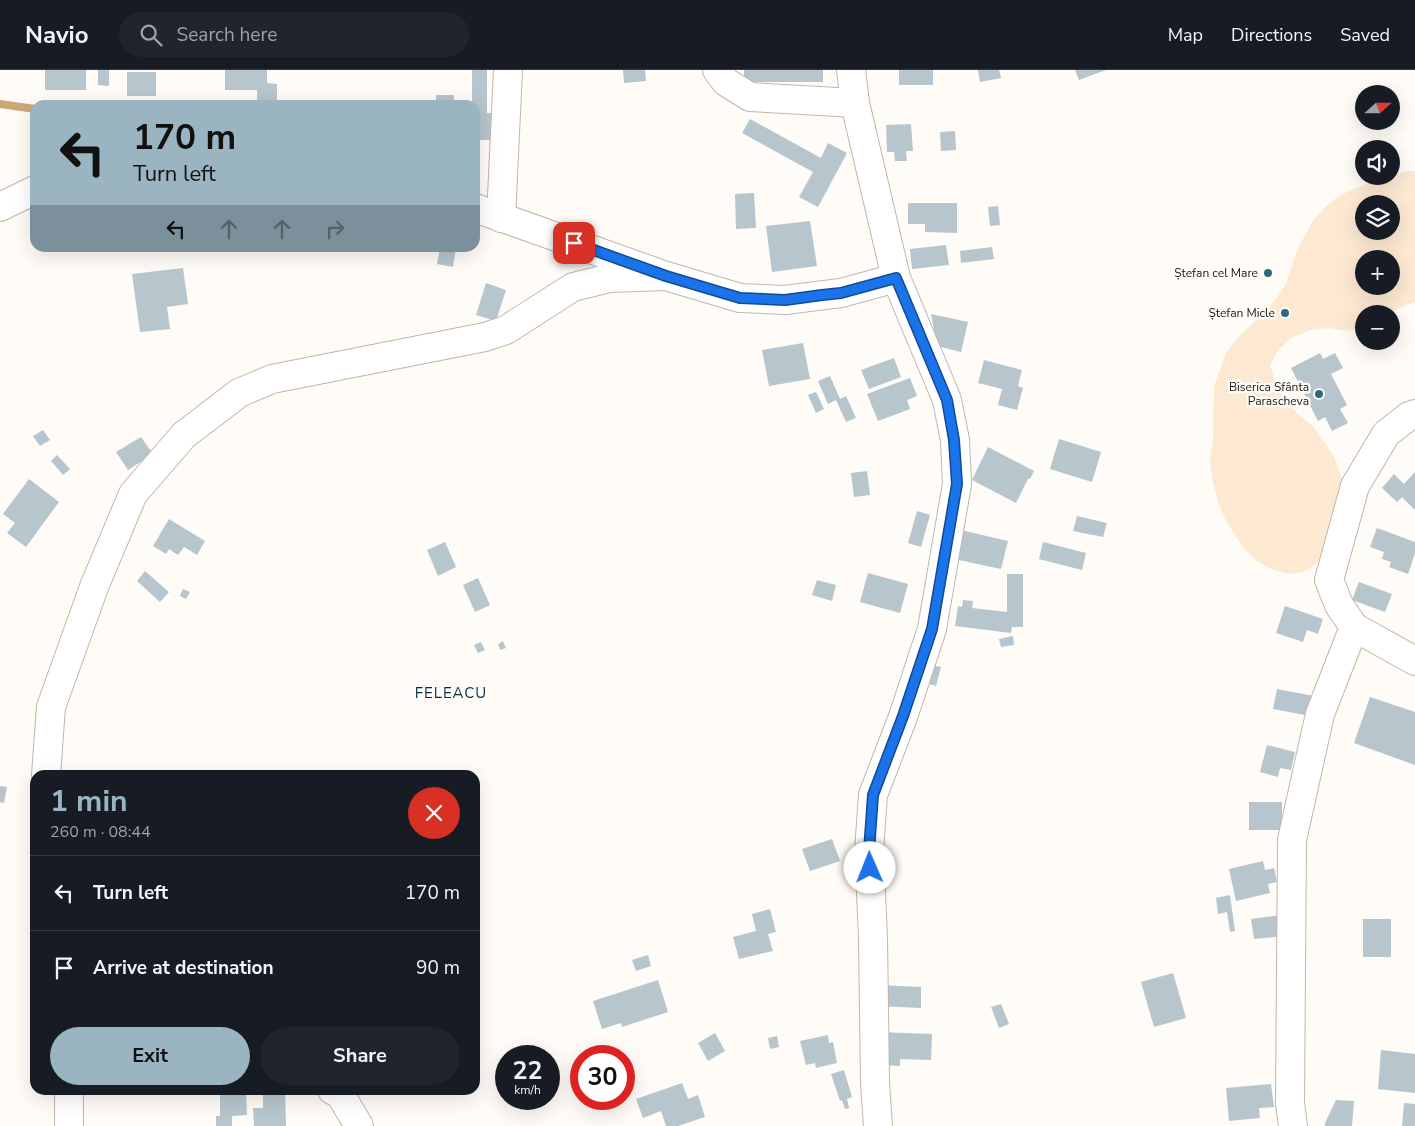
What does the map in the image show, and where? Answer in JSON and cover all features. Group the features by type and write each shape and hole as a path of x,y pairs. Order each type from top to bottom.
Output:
{"street":[{"path":"502,218 508,70"},
{"path":"718,70 726,82 750,97 855,102"},
{"path":"851,70 855,102 896,278 947,400 954,440 957,484 932,629 903,716 873,795 869,851 874,937 875,1083 878,1126"},
{"path":"0,207 30,192"},
{"path":"480,210 666,276 740,298 785,300 841,293 896,278"},
{"path":"46,770 51,707 94,587 133,494 184,435 239,393 272,379 485,337 506,330 574,287 610,278 666,276"},
{"path":"1415,414 1409,416 1386,434 1355,486 1329,580 1339,605 1354,627 1415,662"},
{"path":"1293,1126 1290,1103 1292,840 1320,714 1354,627"},
{"path":"69,1095 69,1126"},
{"path":"341,1095 359,1126"}],"shaded area":[{"path":"1415,171 1415,302 1400,307 1400,305 1355,305 1355,329 1348,331 1329,328 1311,330 1293,337 1279,349 1270,365 1284,400 1313,426 1334,456 1344,485 1323,556 1313,566 1303,572 1290,574 1273,570 1257,561 1244,549 1225,519 1218,502 1212,478 1210,459 1213,441 1214,386 1226,353 1237,338 1264,313 1286,284 1297,250 1314,219 1340,195 1364,185 1400,185 1400,172"}],"building":[{"path":"45,70 86,70 86,90 45,90"},
{"path":"98,70 109,70 109,86 98,85"},
{"path":"225,70 267,70 267,83 277,84 277,100 257,100 257,90 225,90"},
{"path":"472,70 487,70 487,113 491,113 491,140 480,140 480,100 472,100"},
{"path":"623,70 645,70 646,81 624,83"},
{"path":"744,70 823,70 823,82 744,82"},
{"path":"899,70 933,70 933,85 899,85"},
{"path":"978,70 999,70 1001,78 980,82"},
{"path":"1075,70 1106,70 1079,80"},
{"path":"127,72 156,72 156,96 127,96"},
{"path":"436,95 454,95 454,100 436,100"},
{"path":"750,119 821,158 828,143 847,153 818,207 799,197 813,172 742,133"},
{"path":"911,124 913,151 906,151 907,161 895,161 894,152 887,152 886,125"},
{"path":"955,131 956,150 941,151 940,132"},
{"path":"754,193 756,228 736,229 735,194"},
{"path":"908,203 957,203 957,233 925,232 925,224 908,224"},
{"path":"998,206 1000,225 990,226 988,207"},
{"path":"810,221 817,266 772,272 766,226"},
{"path":"946,245 949,265 912,269 910,249"},
{"path":"992,247 994,259 961,263 960,251"},
{"path":"439,252 455,252 453,267 437,264"},
{"path":"183,268 188,304 167,307 170,329 140,332 132,274"},
{"path":"486,283 506,290 496,321 476,315"},
{"path":"931,314 968,322 961,352 937,346"},
{"path":"803,343 810,379 769,386 762,350"},
{"path":"1320,353 1323,359 1335,353 1343,368 1331,374 1347,405 1340,409 1348,423 1332,431 1325,417 1318,421 1291,368"},
{"path":"894,358 901,377 869,389 861,370"},
{"path":"984,360 1022,370 1018,386 1023,388 1017,410 998,405 1002,389 978,383"},
{"path":"830,376 840,399 846,396 856,418 846,422 836,400 828,404 818,381"},
{"path":"910,378 917,396 907,400 910,409 878,421 867,394"},
{"path":"816,392 824,409 816,413 808,395"},
{"path":"43,430 50,440 40,446 33,436"},
{"path":"141,437 153,454 128,470 116,452"},
{"path":"1059,439 1101,452 1092,482 1050,469"},
{"path":"988,447 1034,471 1016,503 972,480"},
{"path":"57,455 70,469 63,475 51,461"},
{"path":"867,471 870,495 854,497 851,473"},
{"path":"1415,472 1415,510 1402,497 1397,502 1382,488 1394,474 1404,484"},
{"path":"29,479 59,502 26,547 7,533 15,523 3,514"},
{"path":"917,511 930,515 921,547 908,543"},
{"path":"1077,516 1107,523 1103,537 1073,531"},
{"path":"169,519 205,541 197,555 184,547 178,555 169,549 166,554 153,546"},
{"path":"1377,528 1415,542 1415,553 1408,574 1389,567 1391,562 1382,559 1384,552 1370,547"},
{"path":"961,530 1008,541 1001,569 954,559"},
{"path":"445,542 456,567 438,576 427,550"},
{"path":"1043,542 1086,553 1082,570 1039,559"},
{"path":"145,571 169,592 160,602 137,581"},
{"path":"868,573 908,584 900,613 860,602"},
{"path":"1007,574 1023,574 1023,627 1012,627 1011,633 955,626 958,606 962,607 963,600 973,601 972,608 1007,612"},
{"path":"478,578 490,605 475,612 463,585"},
{"path":"817,580 836,585 832,601 812,595"},
{"path":"1359,582 1392,594 1385,612 1352,600"},
{"path":"183,589 190,592 186,599 180,596"},
{"path":"1285,606 1323,619 1318,634 1307,630 1303,642 1276,633"},
{"path":"1013,636 1014,645 1001,647 999,639"},
{"path":"503,641 506,648 500,650 498,644"},
{"path":"481,642 485,650 478,653 474,645"},
{"path":"927,664 941,667 936,686 922,682"},
{"path":"1277,689 1314,696 1310,716 1273,709"},
{"path":"1370,697 1415,712 1415,765 1354,743"},
{"path":"1267,745 1295,752 1291,770 1280,768 1278,777 1260,772"},
{"path":"0,786 7,787 4,803 0,802"},
{"path":"1249,802 1282,802 1282,830 1249,830"},
{"path":"832,839 840,861 810,871 802,849"},
{"path":"1263,861 1265,870 1274,868 1277,882 1268,884 1270,893 1236,901 1229,869"},
{"path":"1230,895 1235,931 1230,932 1227,912 1218,914 1216,898"},
{"path":"770,909 776,932 768,934 773,951 739,959 733,937 756,931 752,914"},
{"path":"1282,915 1284,936 1254,939 1251,919"},
{"path":"1363,919 1391,919 1391,957 1363,957"},
{"path":"648,955 651,966 636,971 632,960"},
{"path":"1173,973 1186,1018 1154,1027 1141,982"},
{"path":"658,980 668,1012 622,1027 621,1023 602,1029 593,1001"},
{"path":"877,985 921,987 921,1008 876,1006"},
{"path":"1001,1004 1009,1024 999,1028 991,1007"},
{"path":"879,1032 932,1034 931,1060 900,1059 900,1066 878,1065"},
{"path":"715,1033 725,1051 708,1061 698,1043"},
{"path":"828,1035 829,1043 833,1042 837,1063 816,1068 815,1063 806,1065 800,1041"},
{"path":"777,1036 779,1047 770,1049 768,1038"},
{"path":"1381,1050 1415,1054 1415,1093 1378,1089"},
{"path":"844,1070 852,1097 847,1099 849,1108 845,1109 842,1100 840,1101 831,1074"},
{"path":"682,1083 688,1099 698,1095 705,1117 678,1126 666,1126 661,1111 643,1118 636,1099"},
{"path":"1271,1084 1274,1107 1259,1108 1260,1118 1229,1121 1226,1088"},
{"path":"220,1095 246,1095 247,1115 232,1116 232,1126 216,1126 216,1116 220,1116"},
{"path":"263,1095 285,1095 286,1126 254,1126 253,1108 263,1108"},
{"path":"1336,1100 1354,1101 1352,1126 1325,1126"},
{"path":"1404,1103 1415,1104 1415,1126 1402,1126"}],"waterway":[{"path":"0,104 30,108"}],"place":[{"name":"Ștefan cel Mare","path":"1268,273"},
{"name":"Ștefan Micle","path":"1285,313"},
{"name":"Biserica Sfânta Parascheva","path":"1319,394"}],"district":[{"name":"FELEACU","path":"451,693"}],"route":[{"path":"574,243 666,276 740,298 785,300 841,293 896,278 947,400 954,440 957,484 932,629 903,716 873,795 869,851 870,868"}]}
